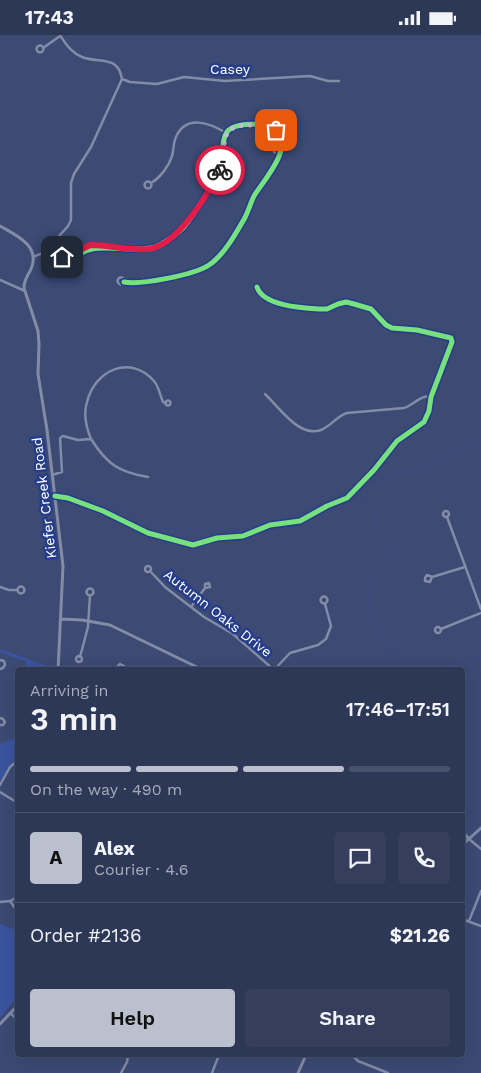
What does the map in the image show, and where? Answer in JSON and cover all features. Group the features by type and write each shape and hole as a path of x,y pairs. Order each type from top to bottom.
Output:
{"street":[{"path":"33,257 45,253 71,221 71,183 74,174 91,147 122,79 119,69 111,62 83,57 75,53 60,36 43,48"},
{"name":"Casey","path":"122,79 130,82 157,84 184,77 225,81 310,77 328,81 339,81"},
{"path":"151,183 156,180 168,165 176,136 185,126 191,123 204,122 226,133"},
{"path":"45,253 54,257 69,257 91,245 117,248 154,248 184,226 219,171 223,159 223,141 226,133 234,127 241,125 270,126 279,133 282,142 272,172 255,195 244,220 214,261 207,267 193,273 145,281 124,282"},
{"path":"279,155 274,153 273,148 275,145 281,147"},
{"path":"0,226 27,243 33,257 32,266 24,280 25,291 0,280"},
{"path":"48,250 54,257"},
{"path":"55,496 68,498 94,508 148,533 193,545 217,538 244,537 270,525 300,521 327,506 347,498 398,441 424,422 452,340 448,337 417,330 392,328 386,325 371,309 346,302 338,303 327,309 320,309 274,302 263,297 257,287"},
{"name":"Kiefer Creek Road","path":"25,291 34,314 40,344 38,375 63,566 58,667"},
{"path":"148,477 128,473 114,466 99,453 86,427 87,400 96,383 109,372 124,367 131,367 141,371 154,381 166,403"},
{"path":"265,394 295,425 305,430 314,431 322,429 347,413 404,408 423,397 432,397"},
{"path":"52,475 62,472 61,437 65,436 80,440 91,439"},
{"path":"441,629 481,611 447,517"},
{"path":"432,577 465,567"},
{"name":"Autumn Oaks Drive","path":"150,571 165,587 204,617 233,634 271,667"},
{"path":"0,587 17,590"},
{"path":"191,607 205,588"},
{"path":"80,657 84,646 90,595"},
{"path":"277,667 290,653 318,645 326,639 330,625 325,604"},
{"path":"61,619 110,625 126,631 197,667"},
{"path":"0,660 4,661 5,665 0,669"},
{"path":"0,718 5,722 3,725 0,725"},
{"path":"0,785 10,767 15,763"},
{"path":"0,792 15,801"},
{"path":"465,842 481,828"},
{"path":"465,834 481,849"},
{"path":"470,921 481,891"},
{"path":"0,901 15,899"},
{"path":"10,901 15,908"},
{"path":"465,920 481,926"},
{"path":"0,1024 13,1010"},
{"path":"10,1013 15,1017"},
{"path":"121,1073 128,1057"},
{"path":"212,1073 218,1057"},
{"path":"298,1073 305,1057"},
{"path":"354,1057 358,1061 388,1073"}],"shaded area":[{"path":"52,266 71,271 70,281 58,283 46,281 47,272"},
{"path":"0,649 50,667 24,667 27,662 0,652"},
{"path":"15,738 15,759 0,781 0,744"},
{"path":"0,924 15,930 15,999 0,1018"}],"waterway":[{"path":"0,252 11,244 14,245 21,254 28,271"},
{"path":"29,275 43,316 51,348 51,398 59,425 59,437"},
{"path":"69,488 79,494 108,502 147,524 164,529 234,530 286,519 335,497 354,493 358,489 397,472 416,470 449,457 462,451 481,437"},
{"path":"63,466 68,488 66,497 71,574 67,617"},
{"path":"354,494 361,496 363,501 366,501 373,512 379,530 391,545 387,565 374,574 370,580 368,590 369,613 375,627 379,629 390,648 407,667"},
{"path":"67,621 68,667"},
{"path":"439,667 481,657"}],"cycle path":[{"path":"45,252 58,261 64,261 92,249 156,247 174,236 184,227 199,206 219,172 227,132 236,126 251,124 272,127 276,130 281,137 282,145 276,164 254,196 236,233 219,256 202,269 180,276 154,281 124,282"},
{"path":"55,496 68,498 103,511 148,533 193,545 217,538 243,536 270,525 300,521 327,506 347,498 374,470 397,441 424,422 429,411 431,397 452,342 451,338 417,330 392,328 386,325 371,309 346,302 327,309 284,305 267,298 257,287"}],"way so far":[{"path":"220,170 223,159 223,141 226,133 231,129 241,125 267,125 276,130"}],"route":[{"path":"62,257 69,257 82,248 91,245 140,249 157,247 184,226 220,170"}]}
